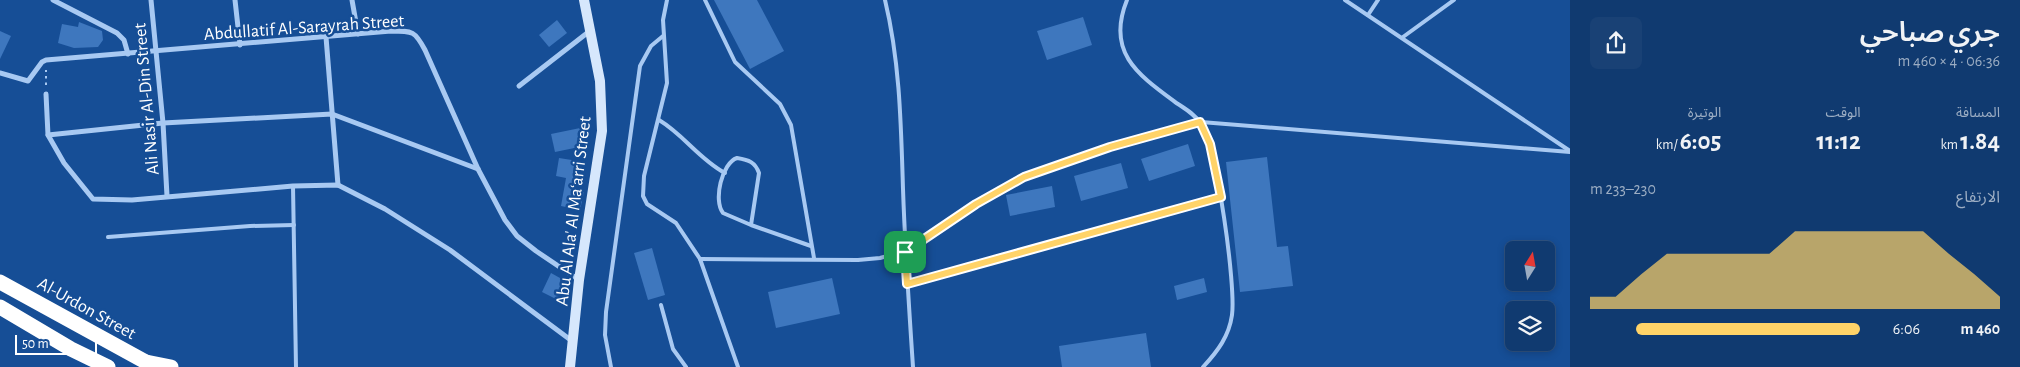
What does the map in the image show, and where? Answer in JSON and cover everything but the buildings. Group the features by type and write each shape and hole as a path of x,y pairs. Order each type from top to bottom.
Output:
{"highway":[{"name":"Al-Urdon Street","path":"0,282 151,365 170,367"},
{"path":"0,307 71,349 108,367"},
{"path":"71,349 84,367"}],"street":[{"name":"Ali Nasir Al-Din Street","path":"151,0 163,123 167,196"},
{"path":"236,0 240,45"},
{"path":"352,0 358,34"},
{"name":"Abu Al Ala' Al Maʻarri Street","path":"570,367 579,280 602,132 600,81 592,30 584,0"},
{"path":"56,1 117,33 124,40 128,54"},
{"path":"519,86 592,30"},
{"name":"Abdullatif Al-Sarayrah Street","path":"46,60 358,34 402,31 416,34 478,169 505,220 518,236 579,280"},
{"path":"326,37 338,185"},
{"path":"0,73 21,81 32,79 38,67 46,60"},
{"path":"46,94 48,135 64,162 89,195 97,201 132,200 293,186 338,185 385,209 450,250 572,341"},
{"path":"48,135 163,123 332,114 478,169"}],"lane":[{"path":"667,0 663,20 667,83 644,176 643,196 653,208 676,223 700,259 738,367"},
{"path":"705,0 735,62 764,86 787,115 792,131 814,258"},
{"path":"884,0 894,35 900,102 905,252 913,367"},
{"path":"1127,0 1122,14 1120,35 1126,56 1138,74 1200,122 1210,144 1221,197 1232,293 1232,314 1224,340 1217,352 1203,367"},
{"path":"1344,0 1403,37 1570,152"},
{"path":"1368,15 1378,0"},
{"path":"1403,37 1454,0"},
{"path":"611,367 605,335 606,312 640,66 651,46 663,36"},
{"path":"659,120 680,135 705,161 724,173"},
{"path":"700,259 814,258 858,260 880,258 905,252 976,204 1024,177 1110,147 1200,122 1570,152"},
{"path":"751,225 759,173 751,161 737,158 727,165 724,173 718,202 724,213 751,225 812,246"},
{"path":"293,186 296,367"},
{"path":"907,284 1221,197"},
{"path":"108,237 250,226 294,225"},
{"path":"661,305 674,349 686,367"}],"path":[{"path":"46,60 46,94"}],"route":[{"path":"1200,122 1206,131 1221,197 907,284 905,252 976,204 1024,177 1065,161 1200,122"}]}
